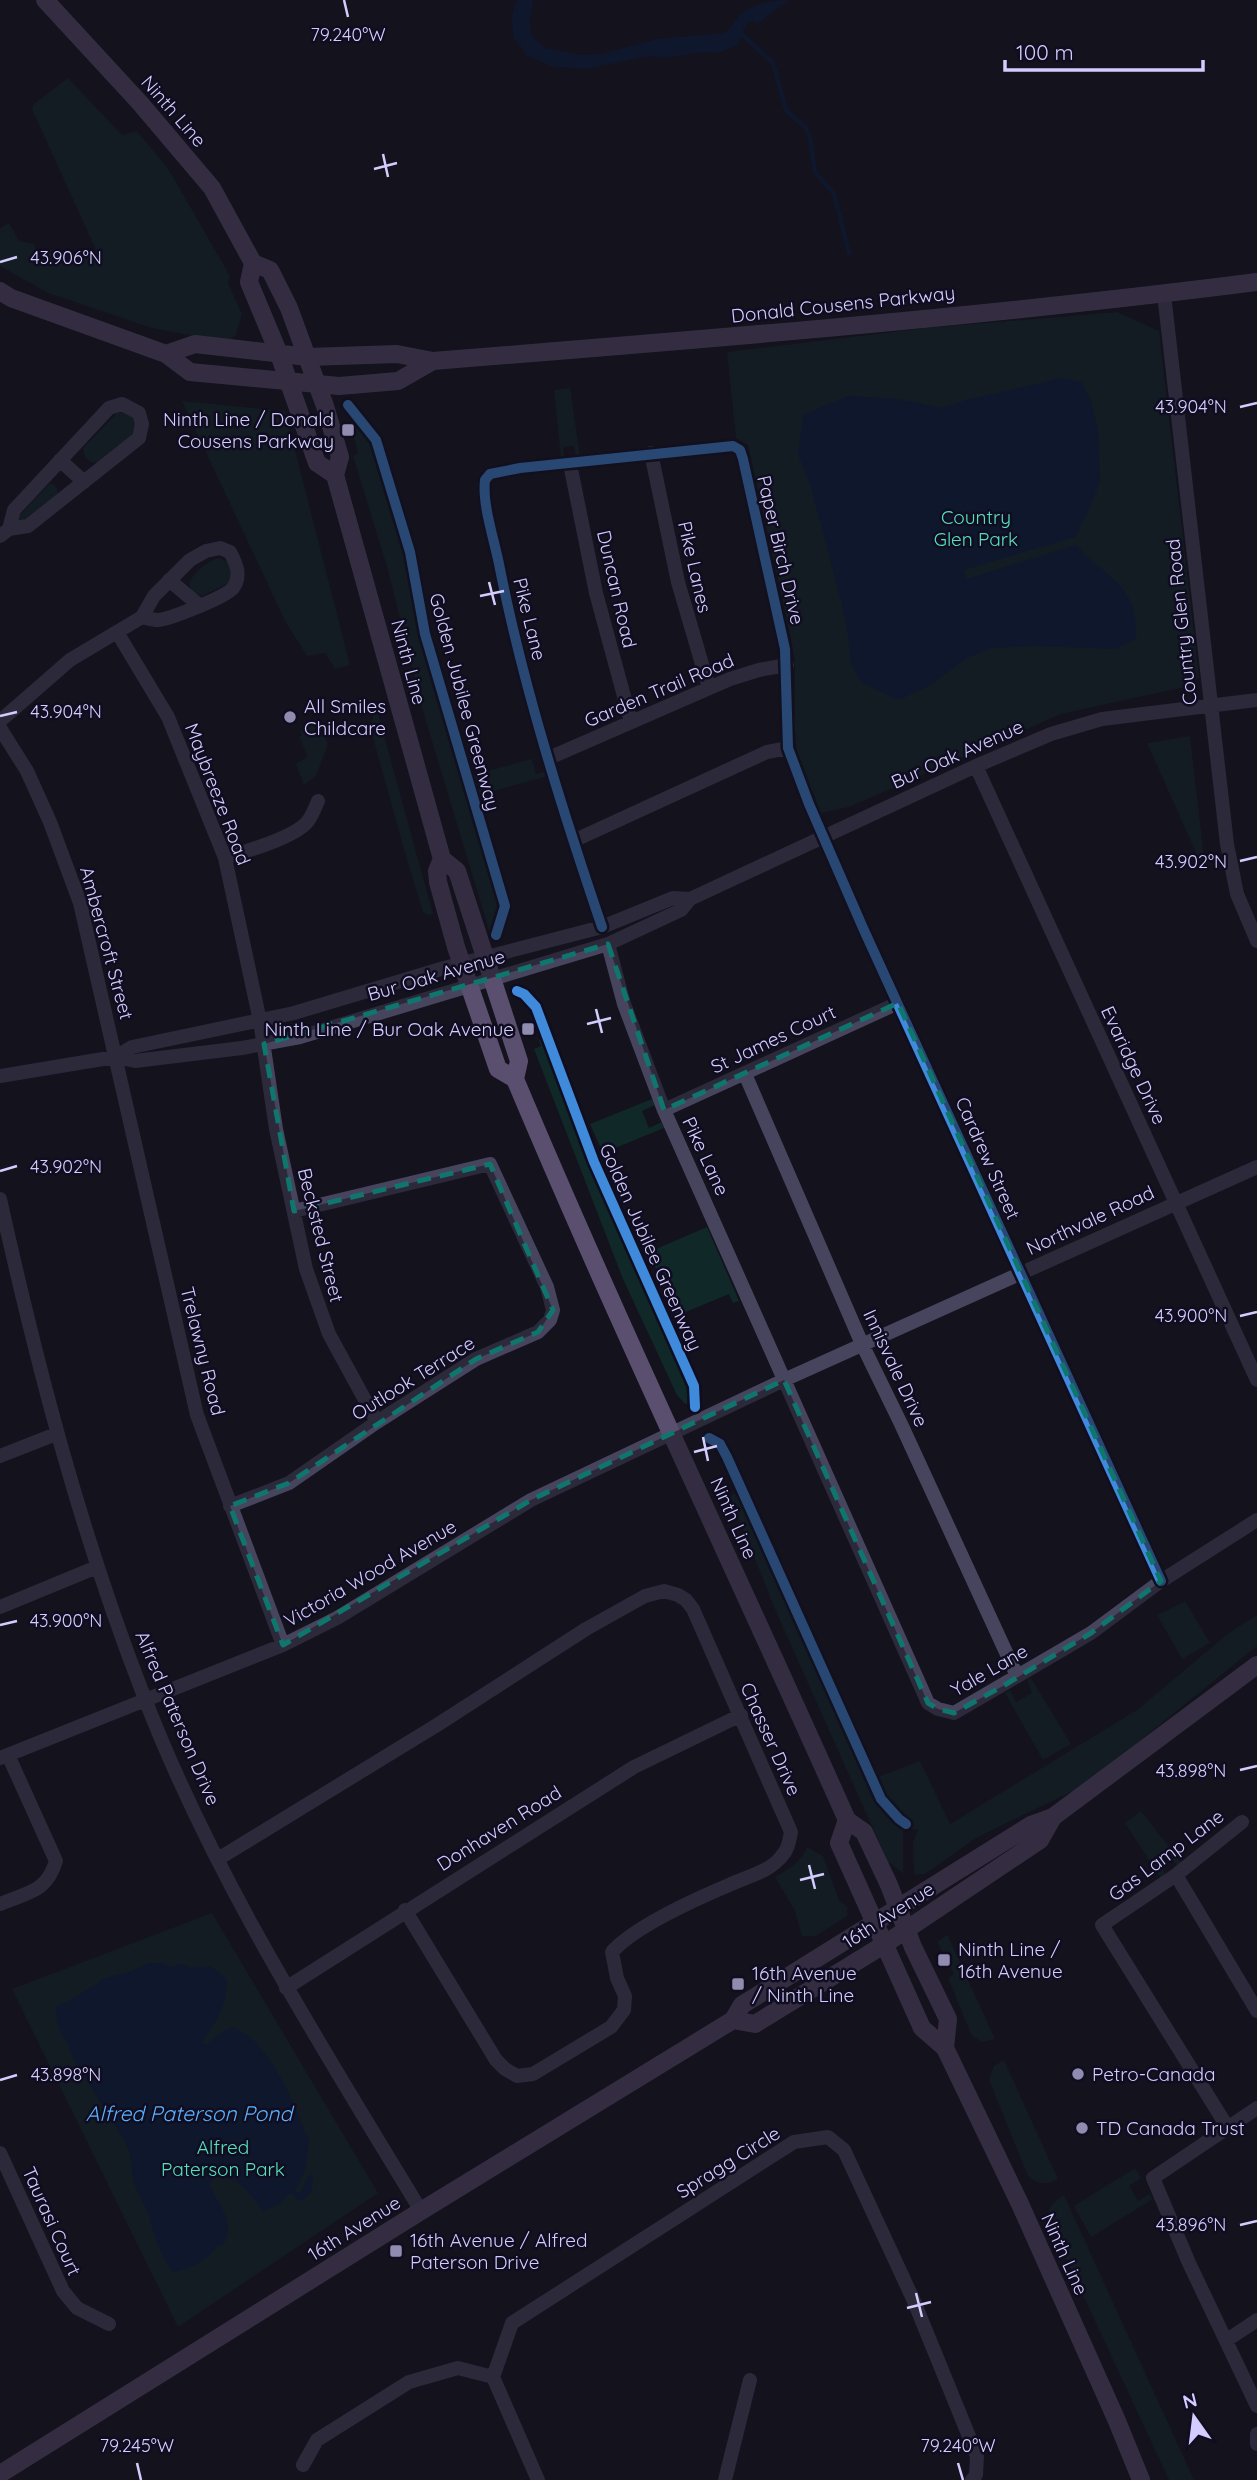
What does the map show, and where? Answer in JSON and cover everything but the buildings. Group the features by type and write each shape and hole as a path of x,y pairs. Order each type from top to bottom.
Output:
{"main road":[{"name":"Ninth Line","path":"45,0 140,103 212,188 253,262 270,270 289,308 308,357 340,457 335,475 442,859 457,871 519,1061 515,1079 565,1198 847,1820 864,1832 899,1908 948,2019 945,2048"},
{"name":"Ninth Line","path":"253,262 249,282 279,354 317,463 335,475"},
{"name":"Donald Cousens Parkway","path":"166,354 195,344 308,357 397,354 433,361 700,340 1164,294 1257,282"},
{"name":"Donald Cousens Parkway","path":"0,291 11,298 166,354 190,372 340,386 398,381 433,361"},
{"name":"Ninth Line","path":"442,859 437,871 440,898 469,986 498,1069 515,1079"},
{"name":"16th Avenue","path":"0,2474 733,2020 742,2005 1031,1825 1053,1817 1257,1665"},
{"name":"16th Avenue","path":"733,2020 755,2024 886,1944 1040,1840 1053,1817"},
{"name":"Ninth Line","path":"847,1820 839,1843 922,2028 945,2048 1020,2204 1141,2480"}],"street":[{"name":"Country Glen Road","path":"1164,294 1230,864 1237,894 1257,941"},
{"path":"119,404 136,410 142,424 139,438 28,526 4,533 14,510 109,408 119,404"},
{"name":"Paper Birch Drive","path":"651,453 723,446 733,446 740,450 783,638 787,664 788,748"},
{"name":"Pike Lane","path":"602,928 573,841 511,620 484,482 486,476 496,472 651,453"},
{"name":"Pike Lanes","path":"651,453 678,582 709,688"},
{"path":"60,460 84,482"},
{"name":"Duncan Road","path":"570,464 596,593 631,722"},
{"path":"0,721 70,660 142,617 154,596 190,560 206,551 220,548 230,552 238,575 233,588 177,615 157,620 142,617"},
{"path":"169,580 199,605"},
{"name":"Maybreeze Road","path":"117,632 168,718 225,858 260,1021"},
{"name":"Garden Trail Road","path":"549,758 709,688 750,672 787,664"},
{"name":"Bur Oak Avenue","path":"0,1076 115,1057 135,1061 300,1037 608,944 681,910 690,899 975,766 1051,734 1102,719 1257,701"},
{"name":"Ambercroft Street","path":"0,728 27,771 68,870 83,916 115,1057"},
{"path":"573,841 767,752 788,748"},
{"name":"Cardrew Street","path":"788,748 898,1003 1161,1581"},
{"name":"Evaridge Drive","path":"975,766 1257,1380"},
{"path":"225,858 273,841 301,827 308,821 318,801"},
{"name":"Bur Oak Avenue","path":"115,1057 132,1047 260,1021 602,928 673,898 690,899"},
{"name":"Pike Lane","path":"608,944 624,1004 664,1110 783,1380"},
{"name":"St James Court","path":"664,1110 898,1003"},
{"path":"260,1021 264,1044"},
{"name":"Becksted Street","path":"264,1044 276,1129 306,1269 328,1334 377,1422"},
{"name":"Trelawny Road","path":"115,1057 197,1415 283,1646"},
{"name":"Innisvale Drive","path":"745,1074 862,1344 1017,1676"},
{"name":"Outlook Terrace","path":"230,1506 289,1483 377,1422 476,1359 538,1332 550,1320 552,1310 547,1287 490,1164 295,1211"},
{"name":"Northvale Road","path":"672,1433 862,1344 1257,1167"},
{"name":"Alfred Paterson Drive","path":"0,1199 56,1434 97,1567 145,1700 218,1859 286,1988 421,2211"},
{"name":"Yale Lane","path":"783,1380 825,1468 928,1703 938,1709 954,1713 1091,1633 1161,1581 1257,1520"},
{"name":"Victoria Wood Avenue","path":"4,1757 283,1646 337,1618 531,1500 672,1433"},
{"path":"0,1456 56,1434"},
{"path":"0,1607 97,1567"},
{"name":"Chasser Drive","path":"218,1859 438,1725 586,1629 645,1596 664,1591 685,1600 693,1609 791,1832 788,1847 781,1858 770,1867 696,1899 623,1940 612,1952 617,1978 625,1996 624,2010 611,2027 533,2074 517,2076 505,2070 496,2060 405,1910"},
{"name":"Donhaven Road","path":"286,1988 634,1767 741,1715"},
{"path":"0,1904 35,1891 45,1884 56,1861 4,1757"},
{"name":"Gas Lamp Lane","path":"1228,2128 1102,1925 1176,1875 1242,1822"},
{"path":"1176,1875 1257,2011"},
{"path":"1257,2108 1153,2178 1189,2263 1257,2406"},
{"name":"Spragg Circle","path":"493,2377 512,2323 794,2142 828,2137 844,2150 913,2299 977,2456 976,2475 972,2480"},
{"name":"Taurasi Court","path":"0,2153 63,2291 77,2308 108,2324"},
{"path":"1227,2340 1257,2320"},
{"path":"303,2465 317,2440 409,2382 458,2368 493,2377 538,2480"},
{"path":"725,2480 750,2381"},
{"path":"1257,2434 1257,2444"}],"highlighted area":[{"path":"608,944 664,1110 898,1003 1161,1581 1091,1633 1003,1686 954,1713 938,1709 928,1703 784,1380 531,1500 283,1645 230,1506 289,1483 476,1359 538,1332 553,1310 490,1164 294,1211 264,1044"}],"green space":[{"path":"68,78 122,135 137,131 169,170 230,276 228,283 242,314 236,335 226,342 152,328 48,293 0,266 0,228 9,223 19,241 34,244 38,253 55,249 68,265 97,252 32,109 34,104"},
{"name":"Country Glen Park","path":"1117,312 1159,331 1199,677 1185,687 1061,714 849,807 821,813 797,755 794,721 795,663 790,634 748,445 736,438 727,352 926,328"},
{"path":"570,388 580,456 576,457 574,446 563,447 564,457 561,458 554,390"},
{"path":"182,401 285,411 350,665 335,669 325,653 307,656 285,621"},
{"path":"123,412 135,418 135,435 106,458 91,462 86,458 83,448 117,413"},
{"path":"352,417 377,446 407,550 423,637 502,908 492,932 489,930 425,718 388,570 353,456 358,453 351,425"},
{"path":"49,484 57,488 58,494 24,522 19,520 20,515"},
{"path":"219,558 228,562 233,570 229,583 202,596 193,593 189,585 193,576 205,565"},
{"path":"372,702 376,706 433,914 427,915 423,912 405,853 370,727 374,714"},
{"path":"318,723 328,744 316,776 304,785 296,764 308,756 299,737 302,735 300,731"},
{"path":"1190,736 1206,875 1147,743"},
{"path":"542,756 532,760 536,774 547,771 548,776 476,796 470,776"},
{"path":"545,1038 587,1156 693,1389 692,1406 684,1403 677,1395 623,1279 534,1049 541,1046 539,1040"},
{"path":"652,1099 655,1105 642,1111 649,1128 662,1122 664,1128 603,1153 590,1124"},
{"path":"707,1227 739,1301 733,1303 729,1294 676,1316 649,1252"},
{"path":"732,1474 870,1780 920,1761 950,1824 1137,1710 1230,1632 1257,1615 1257,1646 1085,1785 976,1838 925,1874 914,1875 913,1842 918,1830 903,1827 903,1873 888,1862 774,1607 730,1496 737,1492 729,1476"},
{"path":"1185,1601 1210,1643 1182,1659 1157,1615"},
{"path":"1031,1678 1071,1744 1043,1760 1005,1693 1010,1690 1016,1702 1032,1693 1027,1680"},
{"path":"1141,1811 1184,1866 1179,1869 1169,1855 1158,1862 1167,1876 1162,1880 1125,1823"},
{"path":"807,1847 823,1856 839,1900 847,1907 847,1916 816,1936 802,1936 795,1911 775,1877 798,1861"},
{"name":"Alfred Paterson Park","path":"212,1913 378,2193 178,2327 12,1989"},
{"path":"947,1935 995,2039 982,2042 970,2032 948,1978 954,1974 937,1942"},
{"path":"1004,2060 1058,2179 1054,2181 1039,2182 1028,2176 989,2080 994,2066"},
{"path":"1135,2168 1141,2178 1129,2186 1138,2201 1149,2194 1153,2199 1091,2237 1074,2206"},
{"path":"1064,2195 1194,2480 1169,2480 1049,2222 1051,2206"}],"water":[{"path":"517,0 533,0 529,23 533,38 545,48 580,55 600,54 658,39 723,33 749,8 789,0 756,25 755,21 747,23 743,30 745,35 741,37 739,44 719,53 703,52 661,58 651,56 584,69 550,66 526,55 513,38 512,16"},
{"path":"1062,378 1081,382 1091,400 1098,430 1100,481 1088,512 1075,537 964,570 966,579 1076,545 1127,594 1136,620 1136,639 1115,649 1037,646 991,648 967,658 932,684 899,700 862,683 851,664 841,601 811,488 798,454 803,415 848,396 898,399 942,408"},
{"name":"Alfred Paterson Pond","path":"149,1963 163,1963 170,1967 182,1964 193,1968 211,1966 226,1978 223,2005 202,2043 207,2044 224,2031 234,2028 246,2034 268,2057 287,2089 309,2137 306,2165 295,2190 297,2193 301,2192 308,2176 312,2175 313,2180 311,2192 306,2198 298,2201 290,2193 280,2204 263,2211 237,2182 215,2177 211,2181 211,2188 226,2216 227,2237 223,2245 217,2246 204,2260 174,2272 161,2252 136,2187 127,2146 76,2062 60,2031 56,2016 57,2006 99,1983 100,1979 127,1973"}],"waterway":[{"path":"744,36 773,63 786,110 806,128 810,137 815,172 834,194 849,253"}],"cycle path":[{"name":"Golden Jubilee Greenway","path":"348,405 376,440 410,552 425,634 505,906 496,935"},
{"path":"602,927 558,792 520,656 487,511 485,480 490,474 520,468 733,446 740,450 743,459 785,649 788,748 809,804 1161,1581"},
{"name":"Golden Jubilee Greenway","path":"517,991 524,994 536,1007 594,1162 694,1386 695,1407"},
{"path":"709,1438 720,1444 727,1457 881,1799 906,1824"}],"place":[{"name":"Ninth Line / Donald Cousens Parkway","path":"348,430"},
{"name":"All Smiles Childcare","path":"290,717"},
{"name":"Ninth Line / Bur Oak Avenue","path":"528,1029"},
{"name":"Ninth Line / 16th Avenue","path":"944,1960"},
{"name":"16th Avenue / Ninth Line","path":"738,1984"},
{"name":"Petro-Canada","path":"1078,2074"},
{"name":"TD Canada Trust","path":"1082,2128"},
{"name":"16th Avenue / Alfred Paterson Drive","path":"396,2251"}]}
